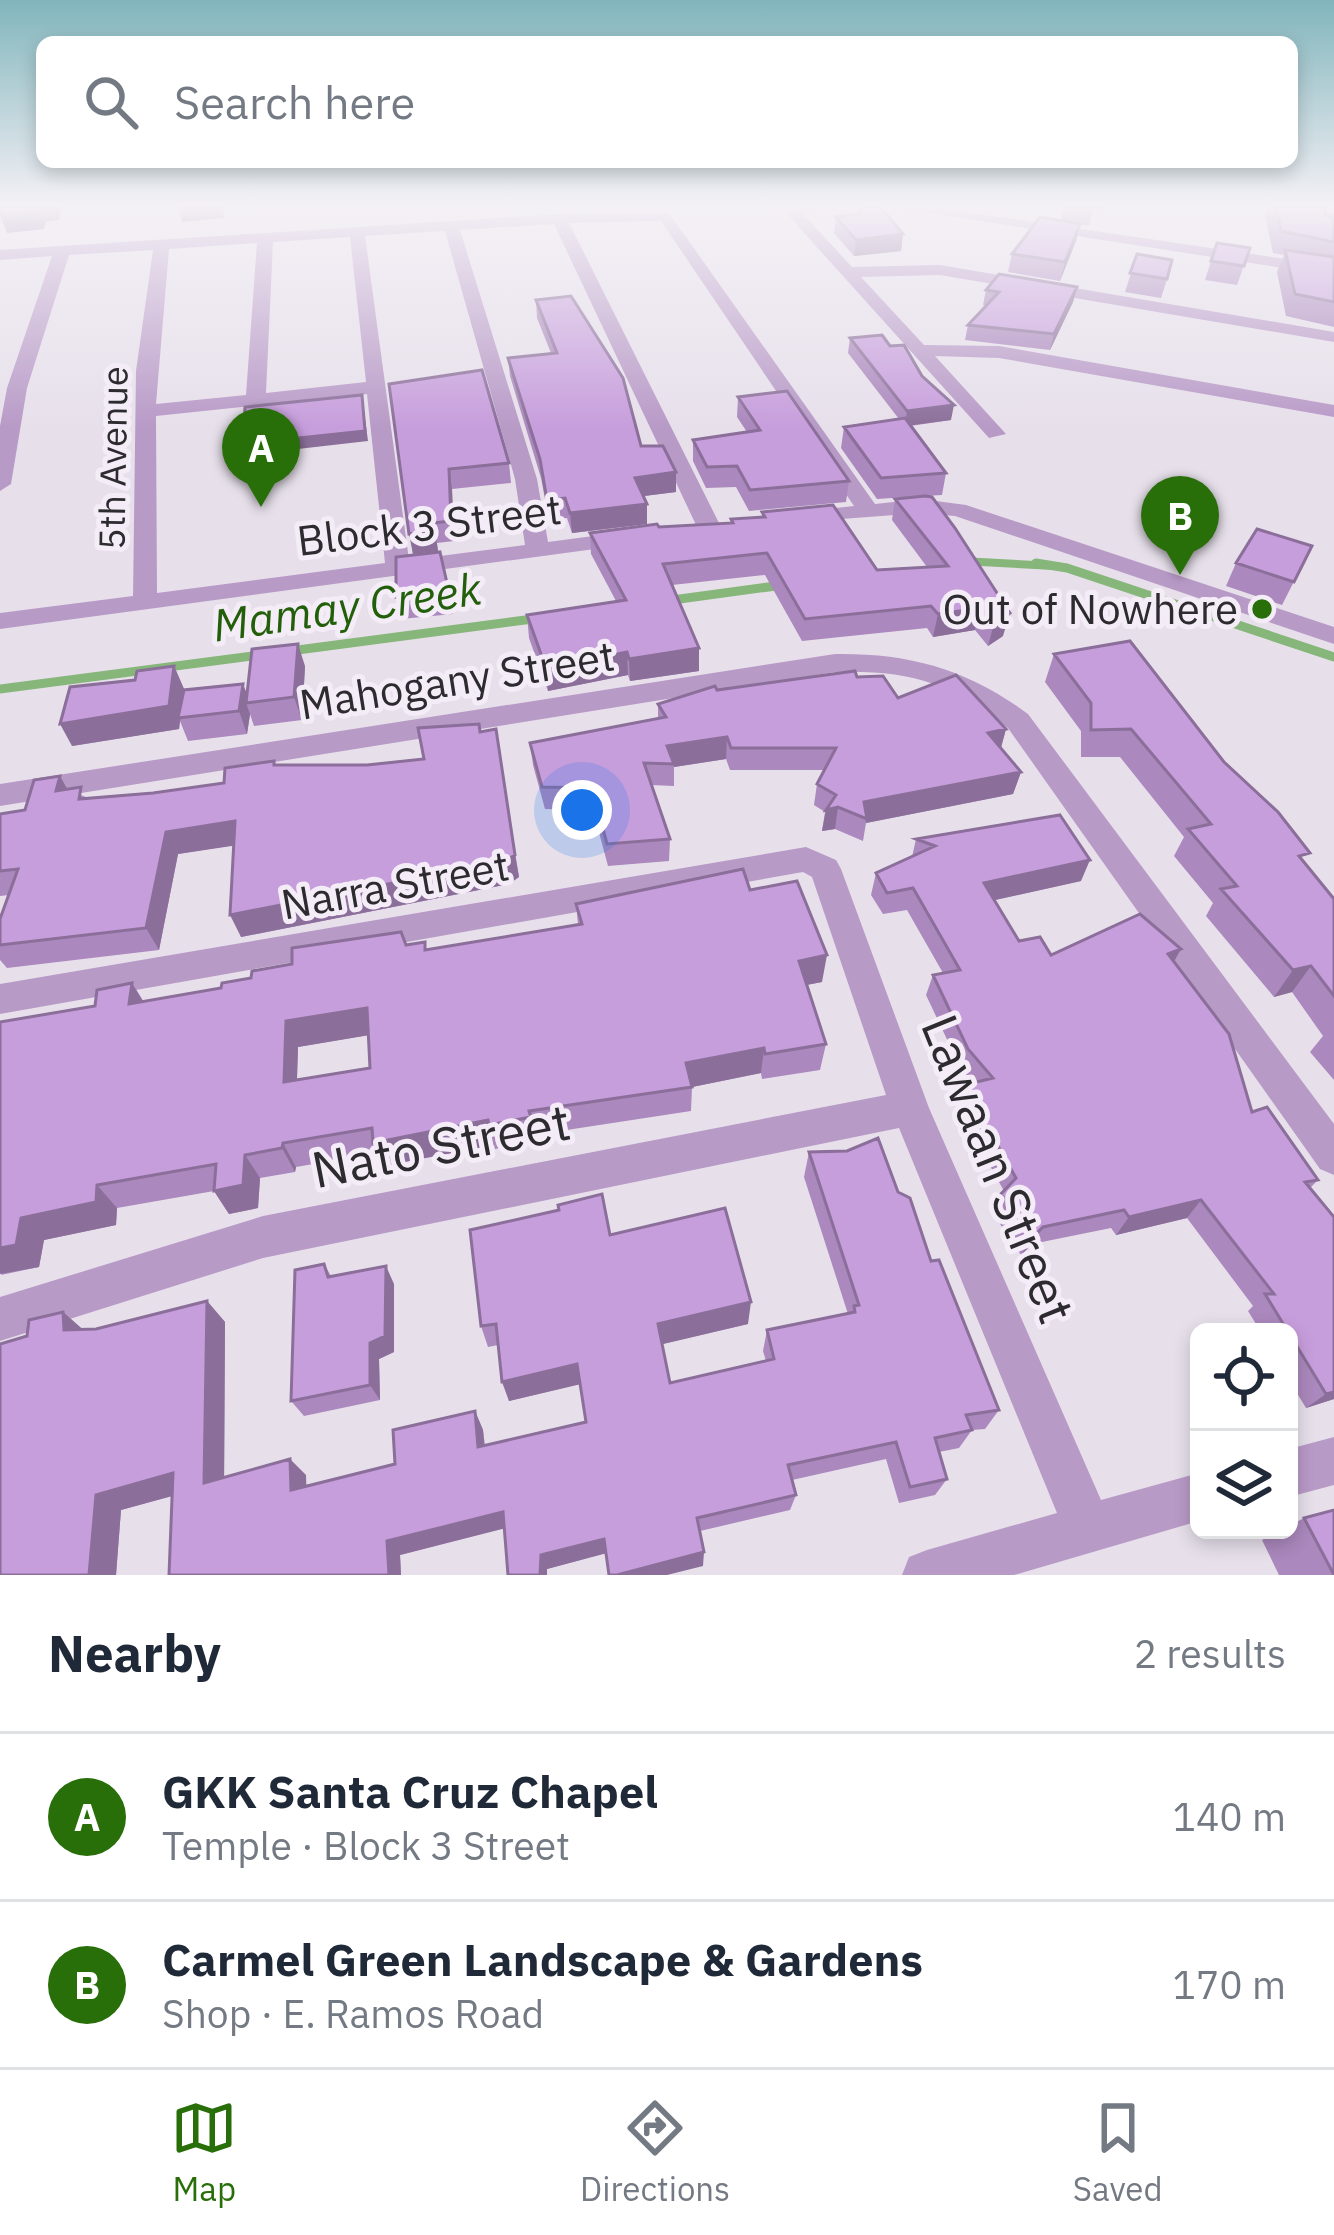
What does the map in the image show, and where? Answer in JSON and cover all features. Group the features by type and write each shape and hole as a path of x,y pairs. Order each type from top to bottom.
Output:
{"street":[{"path":"0,484 17,388 53,280"},
{"name":"5th Avenue","path":"145,601 147,352 157,280"},
{"path":"256,399 263,280"},
{"path":"363,280 398,567"},
{"path":"467,280 526,479 538,551"},
{"name":"Block 3 Street","path":"0,621 699,529 587,280"},
{"path":"711,280 868,510"},
{"path":"852,280 996,434"},
{"path":"996,280 1334,337"},
{"path":"922,350 1000,352 1334,411"},
{"path":"146,411 377,387"},
{"path":"777,520 921,506 977,514 1334,636"},
{"name":"Mahogany Street","path":"0,795 835,663 928,667 985,695 1018,721 1334,1156"},
{"name":"Narra Street","path":"0,999 806,859"},
{"name":"Lawaan Street","path":"806,859 825,869 910,1108 1088,1527"},
{"name":"Nato Street","path":"0,1318 263,1237 910,1108"},
{"path":"1298,1471 1334,1461"},
{"path":"927,1575 1190,1499"}],"building":[{"path":"995,280 1077,287 1054,334 968,325 999,292 986,290"},
{"path":"1292,280 1334,280 1334,302 1295,294"},
{"path":"571,296 623,378 641,446 663,446 676,472 635,478 647,504 570,513 565,498 547,500 540,459 508,358 557,353 536,300"},
{"path":"882,335 890,346 904,345 922,376 954,405 907,411 850,338"},
{"path":"482,370 509,463 449,469 451,521 433,523 435,530 409,534 389,384"},
{"path":"787,391 849,481 750,490 737,466 707,467 693,440 760,430 738,397"},
{"path":"362,395 365,431 243,444 245,407"},
{"path":"905,418 946,473 881,478 844,427"},
{"path":"932,497 955,528 1010,613 994,624 981,608 938,614 931,606 805,619 767,553 663,564 699,648 629,659 627,652 546,668 527,615 626,600 590,533 657,524 733,523 731,519 765,517 762,512 833,505 877,570 948,566 895,499"},
{"path":"1257,529 1312,546 1294,582 1236,563"},
{"path":"440,552 449,592 396,597 396,557"},
{"path":"1130,641 1224,762 1278,812 1310,853 1299,856 1334,899 1334,996 1311,966 1293,970 1221,889 1237,886 1188,829 1211,824 1131,729 1091,730 1091,703 1054,654"},
{"path":"298,644 294,697 246,703 252,649"},
{"path":"174,666 169,706 60,724 70,687 135,680 137,671"},
{"path":"855,671 857,677 883,676 898,698 956,675 1006,729 988,733 1021,772 864,802 867,819 838,807 826,810 836,795 817,784 836,748 731,748 727,737 667,746 674,764 644,763 670,839 607,844 592,788 542,787 530,743 666,717 658,704 715,686 717,690"},
{"path":"243,684 239,711 178,718 184,690"},
{"path":"479,724 480,732 496,729 515,855 505,861 230,915 235,821 166,832 146,928 0,945 0,919 18,869 0,871 0,814 25,810 34,780 60,776 56,791 81,787 79,799 224,783 225,768 274,761 274,765 367,765 424,759 418,728"},
{"path":"1060,815 1090,860 984,883 1019,941 1040,937 1051,955 1140,914 1181,949 1168,954 1229,1034 1252,1112 1267,1107 1318,1180 1305,1182 1334,1217 1334,1392 1326,1394 1298,1348 1298,1323 1283,1323 1265,1294 1274,1294 1201,1200 1129,1217 1124,1210 1043,1227 1032,1238 1001,1194 1016,1178 964,1085 993,1078 968,1049 933,975 960,970 913,888 887,893 876,873 935,846 916,839"},
{"path":"743,869 750,890 797,881 827,955 799,961 826,1044 765,1054 764,1048 686,1063 692,1087 529,1111 531,1117 489,1125 488,1120 373,1143 372,1128 283,1143 282,1148 245,1155 243,1185 214,1191 216,1164 97,1185 96,1202 21,1218 16,1245 0,1248 0,1022 95,1006 97,990 132,983 129,1004 221,988 222,983 251,978 252,971 292,964 292,948 401,932 406,945 425,942 425,950 582,924 576,904","holes":["367,1008 370,1068 284,1082 286,1021"]},
{"path":"878,1138 898,1192 910,1198 931,1261 939,1260 999,1410 966,1415 972,1430 935,1438 947,1479 910,1487 896,1442 788,1465 796,1495 697,1518 704,1552 617,1575 609,1575 604,1539 541,1555 540,1575 508,1575 503,1512 387,1541 389,1575 169,1575 173,1473 96,1495 89,1575 0,1575 0,1344 27,1336 29,1320 63,1312 64,1330 96,1329 207,1301 204,1483 290,1459 291,1490 395,1464 393,1430 475,1411 478,1447 586,1422 577,1364 502,1382 496,1324 481,1326 470,1230 559,1210 558,1205 602,1194 610,1235 725,1208 751,1302 658,1324 670,1383 774,1359 767,1330 855,1312 854,1306 859,1305 809,1152 847,1151"},
{"path":"324,1264 328,1277 386,1266 385,1336 370,1343 370,1385 291,1401 295,1270"},
{"path":"1334,1510 1334,1575 1304,1518"}],"waterway":[{"name":"Mamay Creek","path":"962,561 1054,566"},
{"name":"Mamay Creek","path":"1036,563 1067,568 1334,657"},
{"name":"Mamay Creek","path":"665,601 783,585"},
{"name":"Mamay Creek","path":"290,651 540,618"},
{"name":"Mamay Creek","path":"0,689 260,655"}],"place":[{"name":"GKK Santa Cruz Chapel","path":"261,507"},
{"name":"Carmel Green Landscape & Gardens","path":"1180,575"},
{"name":"Out of Nowhere","path":"1262,609"}]}
